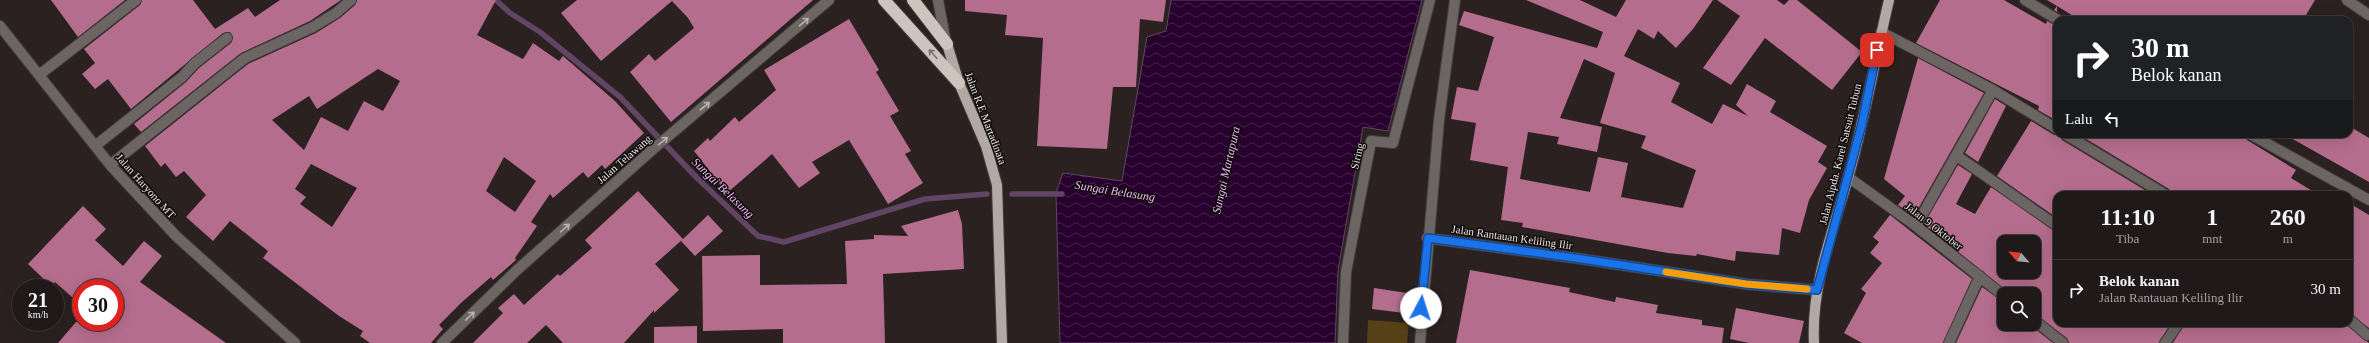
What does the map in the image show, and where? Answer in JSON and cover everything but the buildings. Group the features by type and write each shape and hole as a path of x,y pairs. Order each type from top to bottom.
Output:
{"highway":[{"path":"884,0 959,83"},
{"path":"913,0 947,44"}],"main road":[{"name":"Jalan Aipda. Karel Satsuit Tubun","path":"1814,343 1813,322 1817,290 1848,177 1889,0"},
{"name":"Jalan R.E Martadinata","path":"947,44 959,83 986,146 997,185 1002,343"}],"street":[{"path":"39,75 136,0"},
{"path":"110,164 245,58 313,27 336,13 351,0"},
{"name":"Jalan Telawang","path":"442,343 517,270 651,151 829,0"},
{"name":"Jalan R.E Martadinata","path":"938,0 947,44"},
{"name":"Siring","path":"1343,343 1346,272 1371,141 1393,143 1430,0"},
{"path":"1420,343 1439,120 1455,0"},
{"path":"2025,0 2053,17"},
{"path":"2347,0 2368,12"},
{"name":"Jalan Haryono MT","path":"0,26 110,164 176,236 295,343"},
{"path":"1882,32 1993,90 2053,127"},
{"path":"95,146 182,77 195,63 227,38"},
{"path":"1916,226 1993,90"},
{"path":"2072,138 2159,191"},
{"path":"2257,138 2353,191"},
{"path":"1957,156 2053,223"},
{"name":"Jalan 9 Oktober","path":"1848,177 1916,226 1997,290"},
{"path":"2353,191 2369,200"},
{"name":"Jalan Rantauan Keliling Ilir","path":"1428,238 1582,259 1746,284 1817,290"},
{"path":"1949,343 1980,276"},
{"path":"2353,323 2367,336"},
{"path":"2041,326 2063,343"},
{"path":"2165,343 2177,327"}],"shaded area":[{"path":"1368,320 1409,323 1407,343 1367,343"}],"water":[{"name":"Sungai Martapura","path":"1171,0 1422,0 1388,131 1363,127 1338,270 1335,343 1060,343 1056,193 1063,173 1122,181 1147,37 1166,31"}],"waterway":[{"name":"Sungai Belasung","path":"496,0 510,13 540,32 620,97 697,178 758,236 784,242 925,199 987,194"},
{"name":"Sungai Belasung","path":"1012,194 1062,194"}],"slow traffic":[{"path":"1666,272 1746,284 1807,289"}],"route":[{"path":"1421,308 1428,238 1582,259 1746,284 1817,290 1825,254 1862,124 1877,50"}]}
